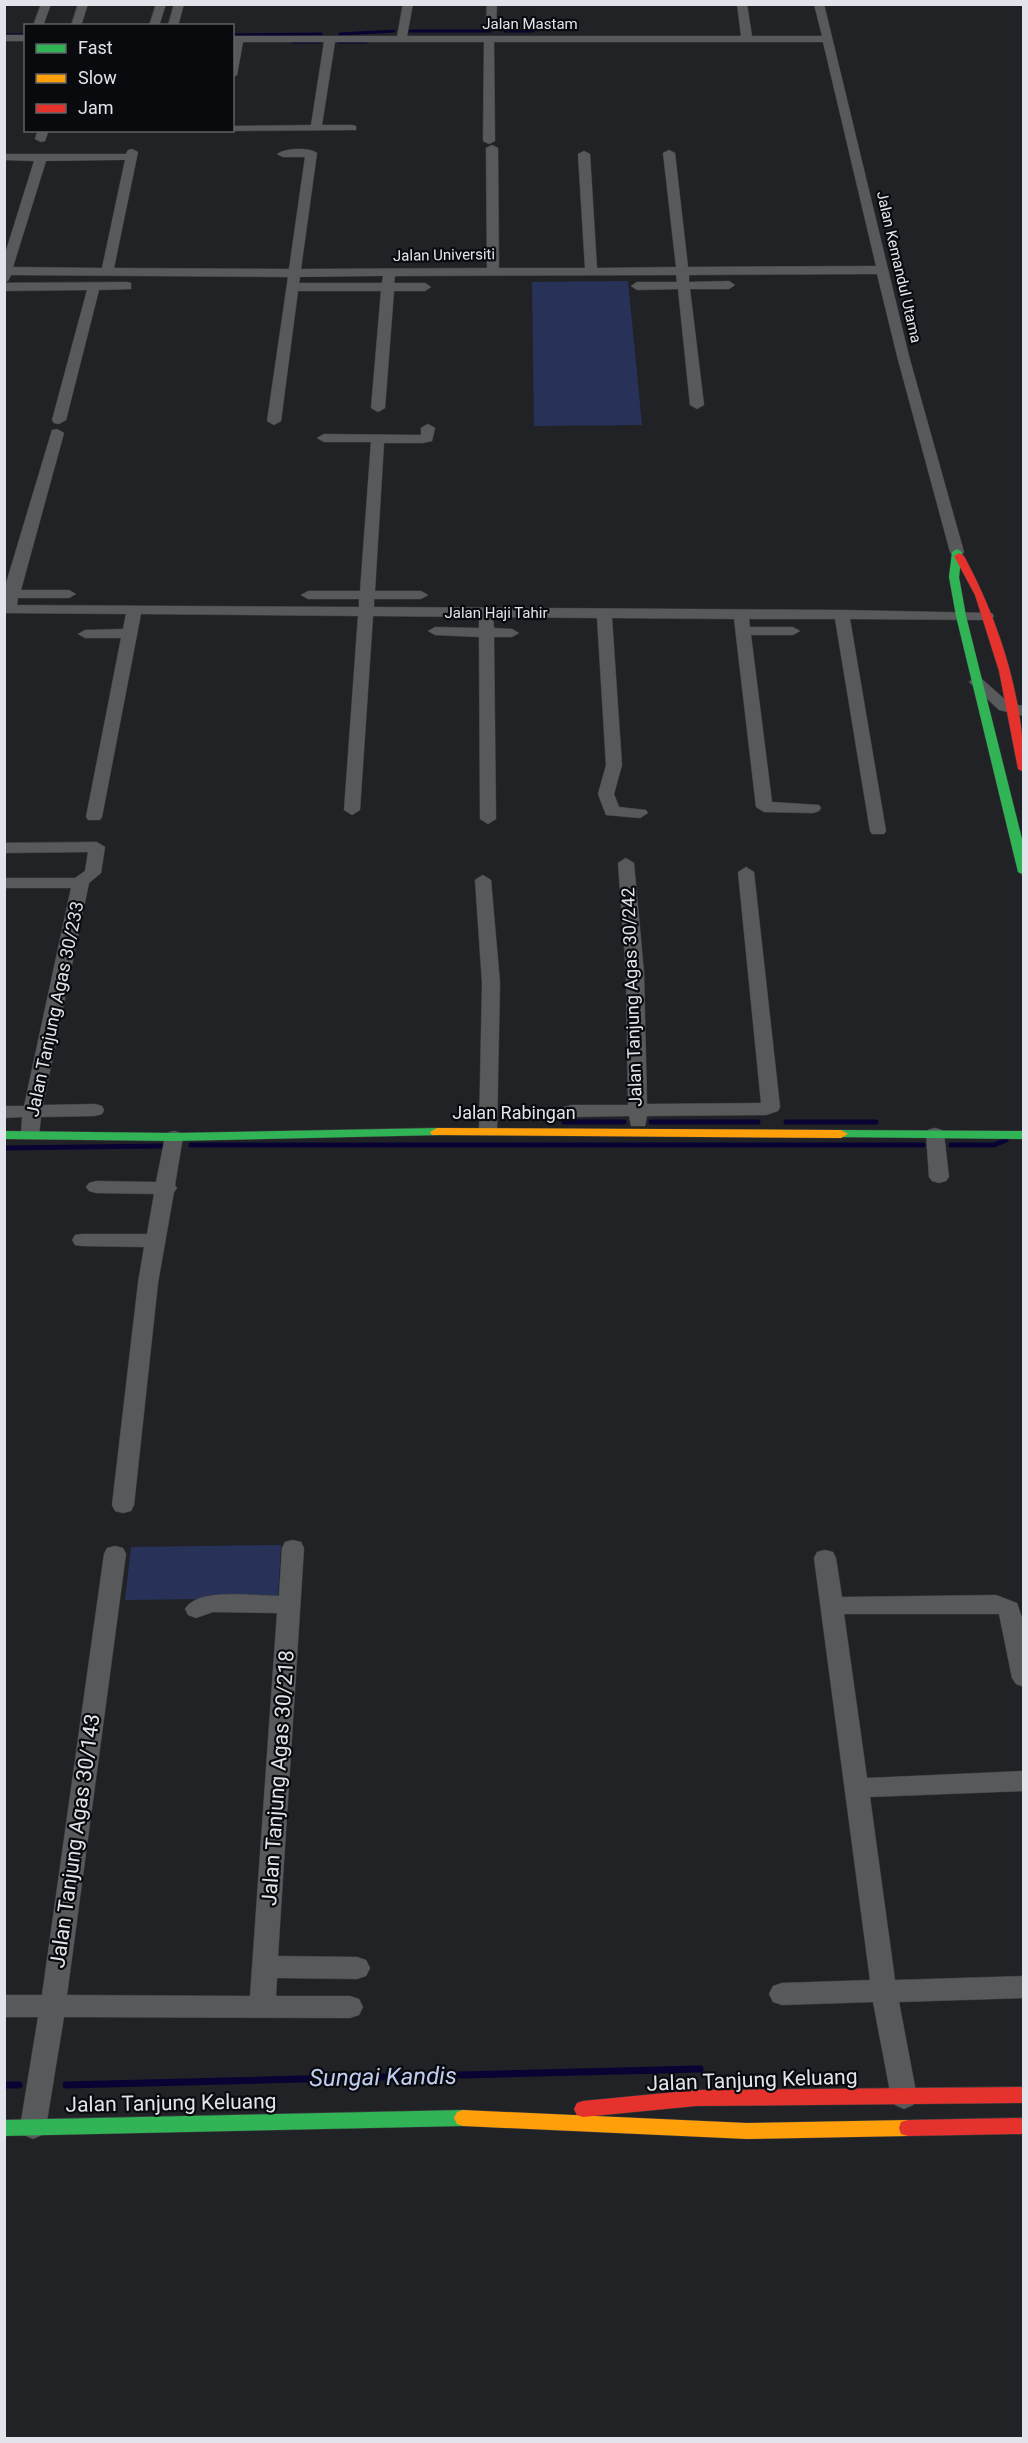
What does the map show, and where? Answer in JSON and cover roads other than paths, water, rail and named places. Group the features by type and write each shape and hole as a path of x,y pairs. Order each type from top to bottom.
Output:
{"street":[{"path":"39,24 46,4"},
{"path":"77,24 83,4"},
{"path":"155,24 161,4"},
{"path":"174,24 179,4"},
{"path":"403,33 408,4"},
{"path":"492,4 490,145 494,262"},
{"path":"742,4 747,39"},
{"name":"Jalan Kemandul Utama","path":"819,4 903,356 957,552"},
{"path":"378,28 403,33 458,28"},
{"name":"Jalan Mastam","path":"235,39 330,42 403,33 490,30 747,39 828,39"},
{"path":"4,38 24,38"},
{"path":"316,128 330,42"},
{"path":"299,46 330,42 364,46"},
{"path":"234,129 352,128"},
{"path":"274,421 311,153 282,154"},
{"path":"669,153 697,405"},
{"path":"584,154 590,261"},
{"path":"4,157 131,155 108,265 148,260"},
{"path":"6,268 40,158"},
{"name":"Jalan Universiti","path":"6,268 108,265 295,273 389,272 494,262 590,261 682,272 883,270"},
{"path":"378,408 389,272"},
{"path":"637,286 729,285"},
{"path":"6,609 8,594 58,427 94,286"},
{"path":"4,287 127,286"},
{"path":"293,287 425,287"},
{"path":"324,438 427,438 428,428"},
{"path":"352,810 378,439"},
{"path":"957,552 980,595 1004,670 1014,707 1018,749 1023,769"},
{"path":"957,552 954,577 961,616 1023,872"},
{"path":"8,594 69,594"},
{"path":"308,595 421,595"},
{"name":"Jalan Haji Tahir","path":"6,609 987,616"},
{"path":"94,817 134,611"},
{"path":"486,613 488,819"},
{"path":"604,613 614,765 606,794 612,812 640,813"},
{"path":"741,614 764,807 813,808"},
{"path":"842,614 878,831"},
{"path":"743,631 793,632"},
{"path":"435,632 512,633"},
{"path":"85,634 129,633"},
{"path":"1004,670 1016,690 1023,695"},
{"path":"977,682 1014,707"},
{"path":"989,731 1014,707"},
{"path":"1018,749 1023,732"},
{"name":"Jalan Tanjung Agas 30/233","path":"4,848 97,848 93,873 81,882 32,1111 30,1135"},
{"name":"Jalan Tanjung Agas 30/242","path":"626,863 635,973 638,1131"},
{"path":"571,1111 766,1109 771,1107 746,872"},
{"path":"483,880 491,984 488,1131"},
{"path":"4,884 81,882"},
{"path":"4,1112 95,1110"},
{"name":"Jalan Rabingan","path":"4,1135 174,1137 488,1131 1023,1135"},
{"path":"936,1134 939,1177"},
{"path":"123,1505 139,1359 174,1137"},
{"path":"96,1187 167,1188"},
{"path":"82,1240 156,1241"},
{"name":"Jalan Tanjung Agas 30/218","path":"262,2007 293,1548"},
{"name":"Jalan Tanjung Agas 30/143","path":"33,2127 53,2006 115,1554"},
{"path":"825,1558 884,1990 904,2097"},
{"path":"196,1609 203,1605 213,1604 290,1605"},
{"path":"831,1606 996,1604 1009,1609 1023,1678"},
{"path":"856,1788 1023,1781"},
{"path":"266,1967 357,1968"},
{"path":"782,1994 1023,1987"},
{"path":"4,2006 350,2007"},
{"name":"Jalan Tanjung Keluang","path":"483,2118 696,2098 1023,2095"},
{"name":"Jalan Tanjung Keluang","path":"4,2128 483,2118 747,2130 1023,2126"}],"waterway":[{"path":"340,34 394,31"},
{"path":"410,31 490,31"},
{"path":"505,31 533,31"},
{"path":"234,35 321,34"},
{"path":"4,35 24,35"},
{"path":"293,42 320,42"},
{"path":"339,42 366,42"},
{"path":"564,1122 624,1122"},
{"path":"651,1122 758,1122"},
{"path":"786,1122 876,1122"},
{"path":"951,1145 994,1145 1006,1140"},
{"path":"191,1145 923,1145"},
{"path":"4,1148 162,1146"},
{"name":"Sungai Kandis","path":"66,2085 700,2069"},
{"name":"Sungai Kandis","path":"4,2085 19,2085"}]}
